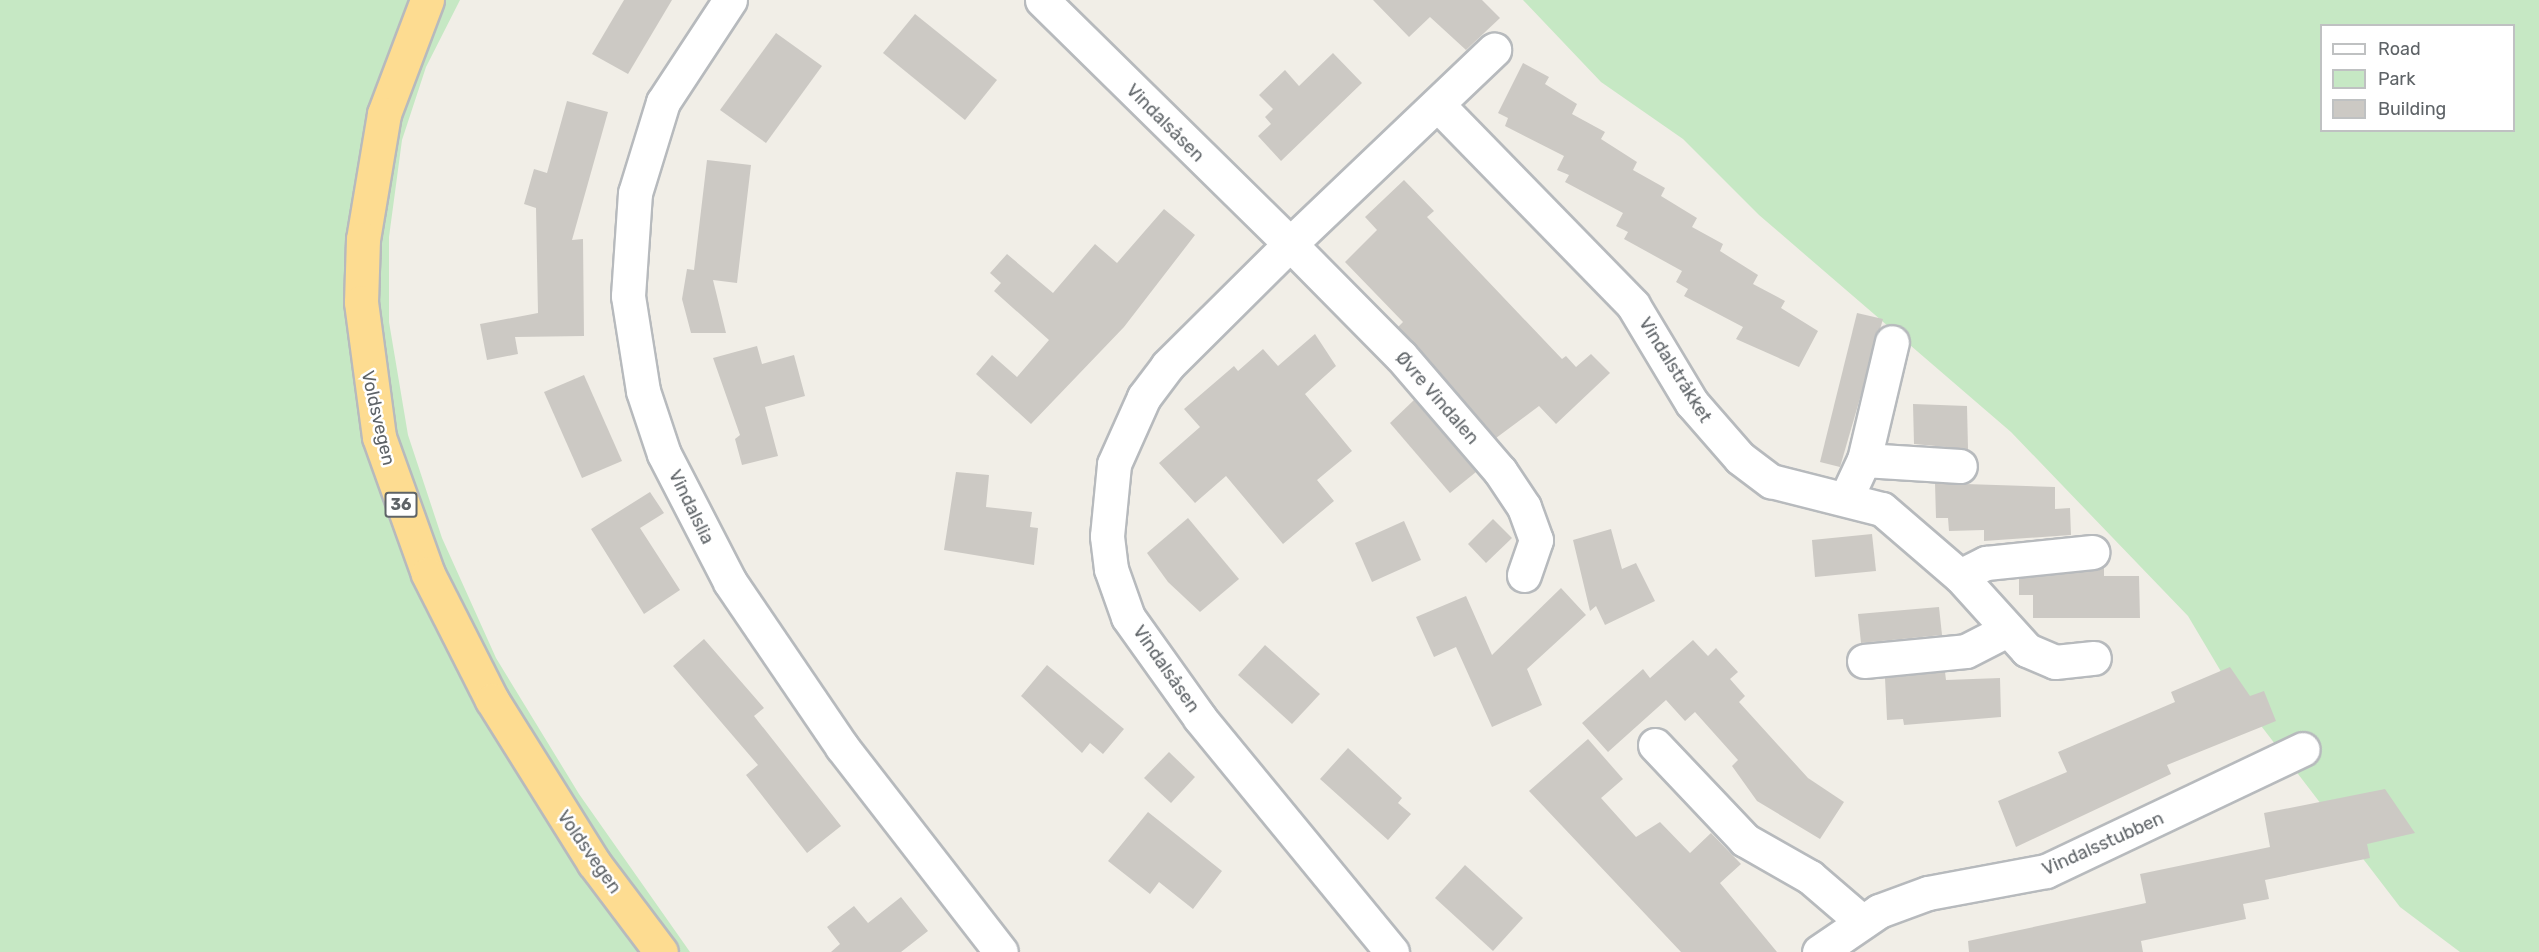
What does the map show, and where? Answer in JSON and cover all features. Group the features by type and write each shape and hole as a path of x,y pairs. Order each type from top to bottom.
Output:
{"highway":[{"name":"Voldsvegen","path":"427,0 384,114 363,239 361,302 380,437 428,574 492,700 594,863 661,952"}],"street":[{"name":"Vindalslia","path":"730,0 663,102 635,193 628,296 643,391 664,454 730,582 842,747 1001,952"},
{"name":"Vindalsåsen","path":"1042,0 1290,244"},
{"name":"Vindalsåsen","path":"1392,952 1153,657 1128,617 1111,569 1107,536 1114,464 1144,397 1198,330 1439,106 1494,50"},
{"name":"Vindalstråkket","path":"1439,106 1633,305 1692,403 1728,447 1771,481 1847,496 1903,523 1960,576 2007,630 2042,659 2094,658"},
{"name":"Øvre Vindalen","path":"1290,244 1401,356 1500,471 1524,507 1536,540 1524,575"},
{"path":"1847,496 1864,460 1892,342"},
{"path":"1864,460 1960,466"},
{"path":"1960,576 1986,562 2092,552"},
{"path":"1864,661 1966,651 2007,630"},
{"path":"1655,745 1745,840 1810,877 1860,920"},
{"name":"Vindalsstubben","path":"1819,952 1860,920 1928,893 2023,877 2076,860 2303,749"}],"green space":[{"path":"0,0 460,0 426,67 402,140 389,237 389,322 408,435 442,538 496,658 579,794 690,952 0,952"},
{"path":"1523,0 2539,0 2539,952 2460,952 2400,907 2226,680 2188,616 2011,432 1759,215 1683,139 1601,82"}],"building":[{"path":"624,0 672,0 628,74 592,54"},
{"path":"1373,0 1482,0 1500,18 1466,50 1430,17 1409,37"},
{"path":"915,14 997,80 965,120 883,53"},
{"path":"776,33 822,66 766,143 720,110"},
{"path":"1333,53 1362,83 1281,161 1258,136 1271,124 1265,117 1273,109 1259,95 1285,70 1299,86"},
{"path":"1523,63 1549,77 1545,84 1577,104 1572,114 1605,132 1601,139 1637,162 1633,170 1665,188 1661,196 1697,218 1692,227 1723,244 1720,251 1758,275 1753,284 1785,301 1781,308 1818,331 1799,367 1736,339 1743,327 1684,296 1688,289 1676,282 1682,271 1624,239 1628,232 1616,226 1623,213 1565,182 1569,175 1557,170 1564,156 1505,126 1508,118 1498,113"},
{"path":"567,101 608,112 572,240 583,239 584,336 515,337 518,354 487,360 480,324 538,313 536,208 524,204 534,169 547,173"},
{"path":"707,160 751,165 737,283 713,280 726,333 691,333 682,299 687,269 694,270"},
{"path":"1404,180 1434,211 1427,217 1562,359 1566,356 1576,367 1591,354 1610,373 1556,424 1539,406 1496,438 1398,327 1403,322 1345,262 1377,230 1365,217"},
{"path":"1164,209 1195,235 1124,327 1031,424 976,374 992,355 1017,377 1049,340 994,291 1001,283 990,273 1007,254 1053,293 1095,244 1117,263"},
{"path":"1857,313 1883,319 1840,467 1820,462"},
{"path":"1315,334 1336,366 1305,394 1352,451 1317,480 1334,501 1283,544 1226,476 1195,503 1159,463 1200,427 1184,409 1234,366 1238,371 1263,349 1278,366"},
{"path":"757,346 762,364 794,355 805,396 765,407 778,456 742,465 735,439 740,435 713,358"},
{"path":"584,375 622,461 582,478 544,392"},
{"path":"1414,400 1476,472 1450,493 1390,423"},
{"path":"1913,404 1967,406 1968,449 1914,444"},
{"path":"956,472 989,475 986,507 1032,512 1030,527 1038,528 1034,565 944,550"},
{"path":"1935,483 2055,487 2055,509 2070,508 2071,535 1984,541 1984,530 1949,531 1948,518 1936,518"},
{"path":"650,492 664,513 640,528 680,590 644,614 591,529"},
{"path":"1188,518 1239,579 1200,612 1168,582 1147,553"},
{"path":"1493,519 1512,538 1486,563 1468,544"},
{"path":"1404,521 1421,560 1372,582 1355,543"},
{"path":"1611,529 1622,569 1636,563 1655,601 1605,625 1596,606 1590,611 1573,540"},
{"path":"1872,534 1876,571 1815,577 1812,540"},
{"path":"2104,566 2104,576 2139,576 2140,618 2033,618 2033,595 2019,595 2019,578"},
{"path":"1561,588 1586,615 1527,669 1542,705 1492,727 1456,647 1434,657 1416,617 1466,596 1492,655"},
{"path":"1939,607 1942,635 1861,643 1858,614"},
{"path":"704,639 764,708 754,716 841,826 807,853 746,775 758,765 673,666"},
{"path":"1693,640 1708,656 1716,648 1738,672 1730,679 1745,696 1739,702 1808,778 1844,802 1820,839 1757,801 1732,766 1738,760 1695,712 1685,721 1666,700 1608,752 1582,723 1643,669 1650,678"},
{"path":"1265,645 1320,694 1292,724 1238,675"},
{"path":"1047,665 1124,729 1103,754 1090,743 1082,753 1021,696"},
{"path":"2230,667 2250,696 2264,691 2276,721 2167,765 2171,774 2016,847 1998,801 2067,772 2058,752 2175,702 2171,692"},
{"path":"1945,672 1946,680 2000,678 2001,717 1904,725 1903,719 1887,720 1885,678"},
{"path":"1588,739 1623,779 1601,798 1636,837 1660,822 1690,853 1711,833 1741,864 1720,883 1777,952 1681,952 1529,791"},
{"path":"1348,748 1402,798 1398,803 1411,814 1388,840 1320,779"},
{"path":"1169,752 1195,777 1171,803 1144,778"},
{"path":"2385,789 2415,833 2367,844 2370,858 2265,880 2269,899 2243,904 2246,919 2141,941 2143,952 1969,952 1968,941 2146,903 2140,874 2270,847 2264,813"},
{"path":"1148,812 1222,871 1193,909 1159,882 1150,894 1108,861"},
{"path":"1465,865 1523,918 1493,951 1435,898"},
{"path":"901,897 928,931 901,952 831,952 840,944 827,927 854,906 868,923"}]}
